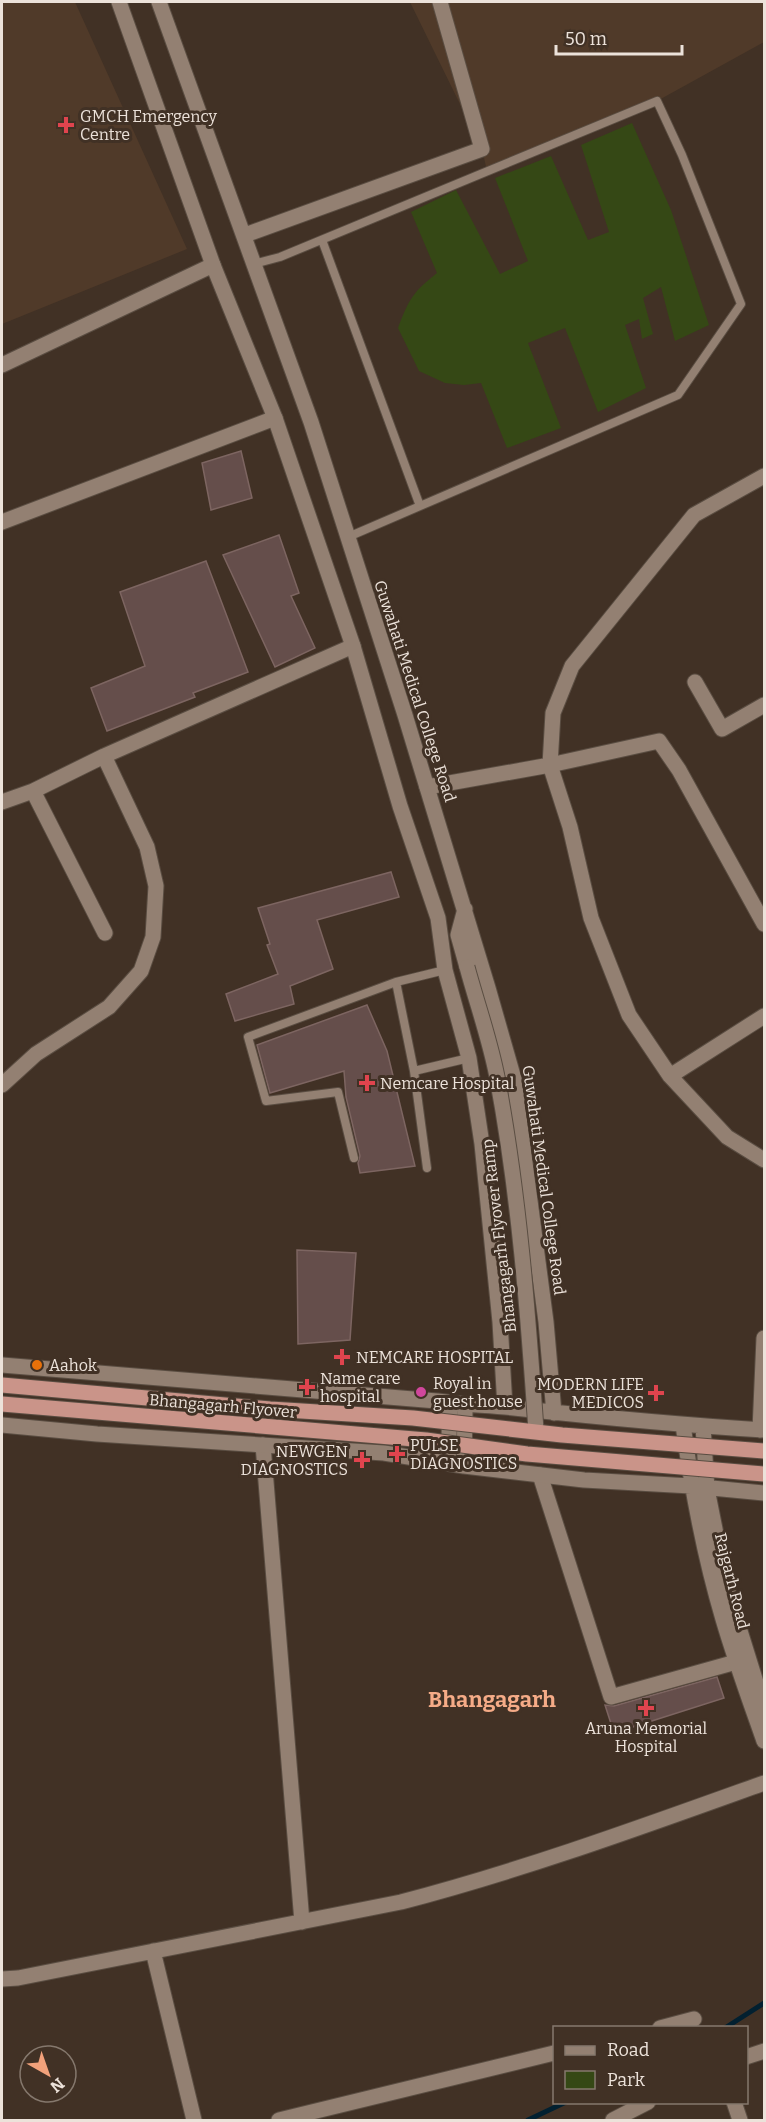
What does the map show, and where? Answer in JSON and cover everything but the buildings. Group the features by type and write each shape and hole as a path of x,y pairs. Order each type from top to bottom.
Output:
{"main road":[{"path":"119,2 213,265 275,417 352,645 400,806 438,918 445,970 469,1058 482,1144 506,1407"},
{"name":"Guwahati Medical College Road","path":"159,2 311,422 465,909 514,1078 546,1322 554,1413"},
{"path":"245,235 482,149 440,2"},
{"path":"2,365 213,265"},
{"path":"2,522 275,417"},
{"path":"760,1152 727,1137 670,1076 629,1015 591,918 570,827 550,765 553,713 572,666 694,515 765,476"},
{"path":"2,802 33,791 104,756 352,645"},
{"path":"695,682 722,729 765,705"},
{"path":"427,787 550,765 659,741 679,770 765,924"},
{"path":"2,1085 36,1054 109,1007 141,971 153,938 156,886 147,847 104,756"},
{"path":"33,791 105,933"},
{"path":"438,918 458,935 465,909"},
{"name":"Bhangagarh Flyover Ramp","path":"458,935 497,1075 512,1176 529,1332 536,1430"},
{"path":"670,1076 765,1016"},
{"path":"2,1365 458,1405 506,1407 599,1418 762,1430 765,1338"},
{"name":"Bhangagarh Flyover","path":"2,1385 270,1409 413,1418 536,1430 562,1435 765,1451"},
{"name":"Bhangagarh Flyover","path":"2,1404 426,1440 527,1454 765,1474"},
{"path":"448,1463 458,1405"},
{"path":"458,1405 464,1466"},
{"path":"2,1425 97,1434 384,1453 464,1466 584,1480 765,1493"},
{"name":"Rajgarh Road","path":"683,1425 691,1486 711,1575 736,1662 765,1741"},
{"name":"Rajgarh Road","path":"703,1426 707,1489 727,1589 765,1708"},
{"path":"263,1445 302,1922"},
{"path":"540,1475 611,1697 736,1662"},
{"path":"2,1978 18,1978 401,1902 462,1886 626,1833 765,1783"},
{"path":"153,1951 194,2121"},
{"path":"668,2026 694,2019"},
{"path":"748,2057 765,2050"},
{"path":"279,2121 553,2053"},
{"path":"613,2121 646,2104"},
{"path":"734,2104 740,2121"}],"lane":[{"path":"254,264 280,257 657,101 682,155 741,304 678,395 348,537"},
{"path":"322,240 420,506"},
{"path":"354,1158 338,1092 266,1101 248,1037 396,982 445,970"},
{"path":"396,982 414,1071 427,1168"},
{"path":"414,1071 469,1058"}],"shaded area":[{"name":"GMCH Emergency Centre","path":"2,2 75,2 187,249 2,324"},
{"path":"410,2 764,2 764,42 657,101 487,171 482,149"}],"green space":[{"path":"632,123 671,210 709,325 675,341 661,287 643,298 653,334 642,339 639,319 625,325 646,388 598,412 565,328 528,343 561,428 507,448 481,383 464,385 445,383 419,371 398,328 413,297 437,273 411,212 456,190 500,274 528,261 495,178 551,156 588,240 609,232 581,145"}],"waterway":[{"path":"728,2026 764,2003"},
{"path":"528,2120 562,2104"}],"place":[{"name":"GMCH Emergency Centre","path":"66,125"},
{"name":"Nemcare Hospital","path":"367,1083"},
{"name":"NEMCARE HOSPITAL","path":"342,1357"},
{"name":"Aahok","path":"37,1365"},
{"name":"Name care hospital","path":"307,1387"},
{"name":"Royal in guest house","path":"421,1392"},
{"name":"MODERN LIFE MEDICOS","path":"656,1393"},
{"name":"PULSE DIAGNOSTICS","path":"397,1454"},
{"name":"NEWGEN DIAGNOSTICS","path":"362,1460"},
{"name":"Aruna Memorial Hospital","path":"646,1708"}],"district":[{"name":"Bhangagarh","path":"492,1699"}]}
